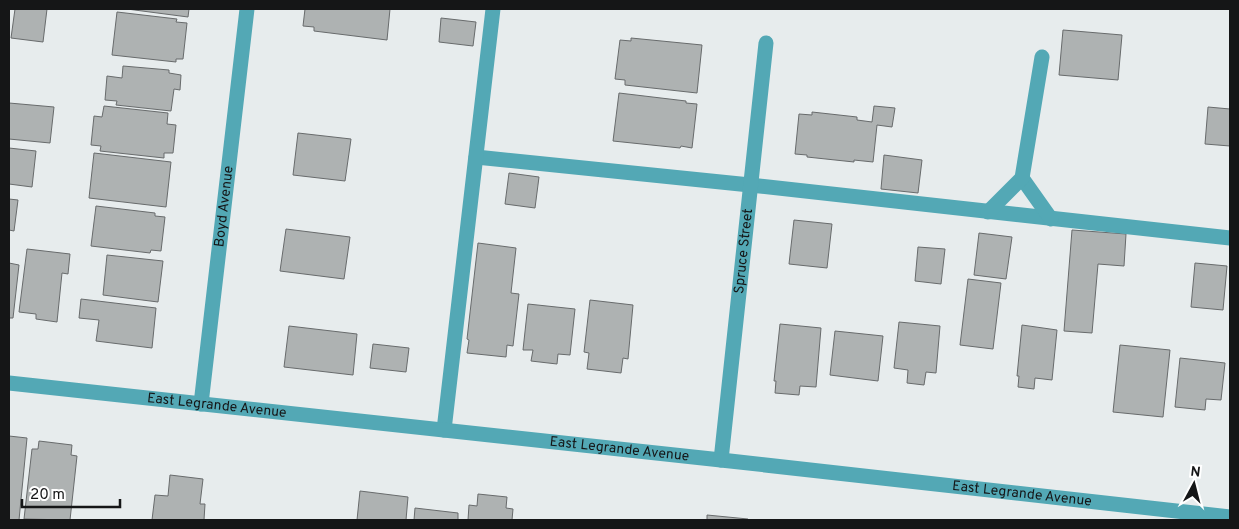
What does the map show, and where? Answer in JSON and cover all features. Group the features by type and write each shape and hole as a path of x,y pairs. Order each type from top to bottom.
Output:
{"street":[{"name":"Boyd Avenue","path":"201,404 247,9"},
{"path":"444,430 493,9"},
{"name":"Spruce Street","path":"720,460 766,43"},
{"path":"988,212 1022,178 1042,58"},
{"path":"476,157 1230,238"},
{"path":"1022,178 1051,219"},
{"name":"East Legrande Avenue","path":"9,383 1230,517"}],"building":[{"path":"15,9 47,9 43,42 11,38"},
{"path":"127,9 189,9 188,17"},
{"path":"305,9 390,9 387,40 314,31 314,27 303,26"},
{"path":"117,12 177,19 176,22 187,23 183,59 176,59 176,62 112,55"},
{"path":"441,18 476,22 473,46 439,42"},
{"path":"1063,30 1122,35 1118,80 1059,75"},
{"path":"631,38 702,45 697,93 625,85 625,80 615,79 620,40 631,41"},
{"path":"123,66 169,70 169,73 181,75 180,90 174,89 171,111 116,105 117,101 105,100 107,76 122,78"},
{"path":"619,93 697,104 692,148 613,141"},
{"path":"9,103 54,107 50,143 9,139"},
{"path":"104,106 168,113 167,124 176,125 173,153 164,153 164,158 100,151 101,146 91,145 94,116 102,117"},
{"path":"874,106 895,108 892,127 877,125 873,162 854,160 854,162 795,154 799,114 812,115 812,112 857,117 857,120 872,122"},
{"path":"1208,107 1230,109 1230,146 1205,144"},
{"path":"298,133 351,139 345,181 293,175"},
{"path":"9,148 36,151 32,187 9,184"},
{"path":"94,153 171,162 166,207 89,198"},
{"path":"884,155 922,160 918,193 881,189"},
{"path":"509,173 539,177 535,208 505,204"},
{"path":"9,199 18,200 14,231 9,230"},
{"path":"96,206 155,213 155,216 165,217 161,251 151,250 150,253 91,246"},
{"path":"794,220 832,224 827,268 789,264"},
{"path":"286,229 350,237 344,279 280,271"},
{"path":"1072,230 1126,234 1124,266 1098,264 1092,333 1064,331"},
{"path":"979,233 1012,237 1006,279 974,275"},
{"path":"478,243 516,248 511,293 519,294 513,346 507,345 506,357 467,353"},
{"path":"918,247 945,249 941,284 915,281"},
{"path":"27,249 70,254 68,274 62,273 57,322 36,319 36,314 19,312"},
{"path":"107,255 163,261 158,302 103,295"},
{"path":"9,263 19,265 13,318 9,318"},
{"path":"1195,263 1227,266 1223,310 1191,307"},
{"path":"968,279 1001,283 993,349 960,345"},
{"path":"81,299 156,308 152,348 96,341 99,320 79,318"},
{"path":"590,300 633,305 628,359 623,358 621,373 587,369 589,353 584,352"},
{"path":"528,304 575,309 570,355 558,354 557,364 531,361 533,350 523,350"},
{"path":"899,322 940,326 936,373 926,372 924,385 907,383 908,370 894,368"},
{"path":"780,324 821,328 816,387 800,386 799,395 775,393 776,381 774,381"},
{"path":"1022,325 1057,330 1052,380 1035,378 1034,389 1018,387 1019,376 1017,376"},
{"path":"289,326 357,334 353,375 284,367"},
{"path":"835,331 883,336 878,381 830,375"},
{"path":"373,344 409,348 406,372 370,368"},
{"path":"1120,345 1170,350 1163,417 1113,412"},
{"path":"1180,358 1225,363 1221,400 1206,399 1205,410 1175,407"},
{"path":"9,436 27,438 19,520 9,520"},
{"path":"39,441 72,445 71,455 77,456 70,520 24,519 32,449 38,449"},
{"path":"170,475 203,479 200,504 205,504 204,520 152,520 155,495 168,496"},
{"path":"360,491 408,497 406,520 357,520"},
{"path":"478,494 507,497 506,508 513,509 512,520 468,520 469,505 477,506"},
{"path":"415,508 458,513 458,520 414,520"},
{"path":"707,515 748,519 707,520"}]}
